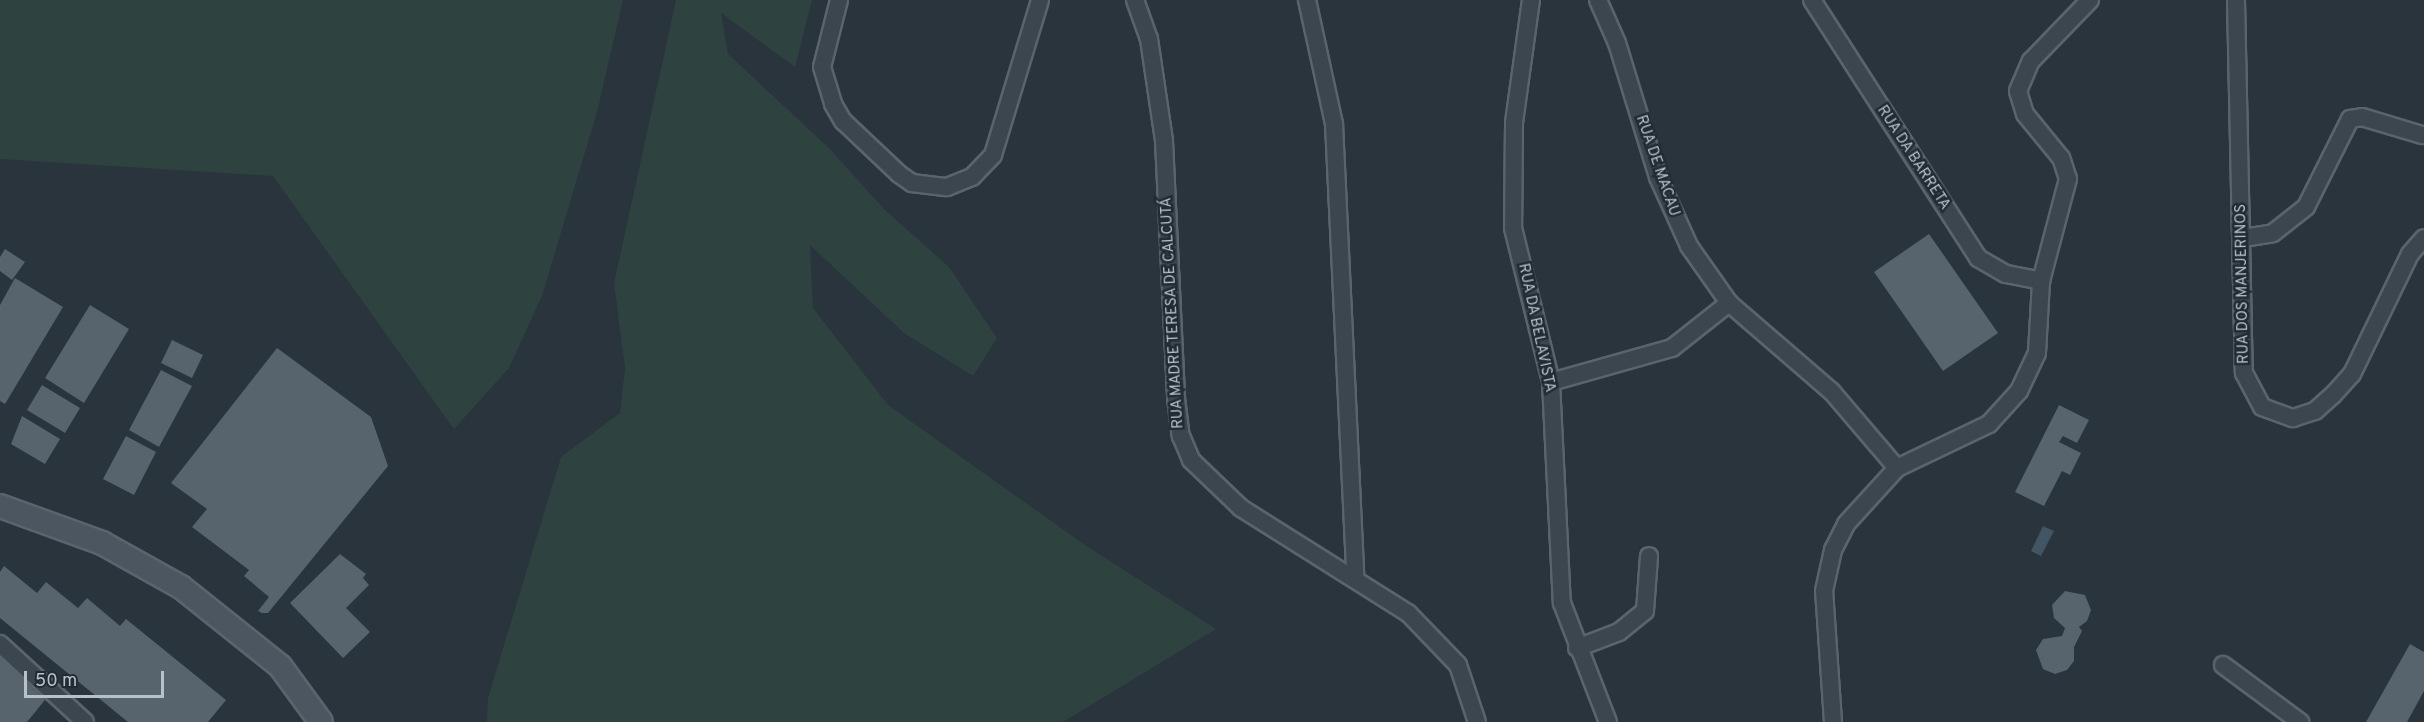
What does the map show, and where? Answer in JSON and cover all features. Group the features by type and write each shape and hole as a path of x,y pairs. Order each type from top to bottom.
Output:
{"main road":[{"path":"0,506 102,543 182,587 280,666 321,722"}],"street":[{"path":"839,0 822,67 833,104 843,122 885,164 912,183 947,187 961,183 983,167 1001,138 1040,0"},
{"name":"RUA MADRE TERESA DE CALCUTÁ","path":"1135,0 1149,39 1164,141 1180,436 1191,460 1222,494 1408,613 1436,639 1458,665 1477,722"},
{"path":"1307,0 1334,124 1354,577"},
{"name":"RUA DA BELAVISTA","path":"1531,0 1514,123 1513,228 1551,382 1558,572 1562,603 1577,648 1608,722"},
{"name":"RUA DE MACAU","path":"1598,0 1617,43 1672,215 1729,303 1832,392 1897,468"},
{"name":"RUA DA BARRETA","path":"1812,0 1978,258 1999,271 2041,281"},
{"path":"1833,722 1824,611 1827,571 1846,524 1897,468 1971,435 1989,424 2019,391 2037,353 2041,281 2068,179 2061,158 2025,114 2019,91 2031,61 2090,0"},
{"name":"RUA DOS MANJERINOS","path":"2236,0 2243,238 2244,373 2254,399 2262,407 2293,418 2325,404 2352,374 2410,254 2424,238"},
{"path":"2243,238 2273,233 2306,207 2350,118 2362,117 2422,135"},
{"path":"1551,382 1672,348 1729,303"},
{"path":"1577,648 1619,632 1645,611 1648,556"},
{"path":"0,644 85,722"},
{"path":"2223,665 2300,722"}],"green space":[{"path":"0,0 623,0 597,112 542,296 509,368 454,429 273,176 0,159"},
{"path":"676,0 812,0 795,67 721,13 728,54 829,148 883,208 949,267 997,338 973,376 904,333 810,245 813,308 888,405 1085,545 1216,629 1063,722 487,722 488,698 561,457 620,413 625,368 614,283"}],"water":[{"path":"2043,526 2054,531 2041,556 2031,551"}],"building":[{"path":"1929,234 1998,333 1943,371 1874,272"},
{"path":"5,249 25,262 12,280 0,271 0,257"},
{"path":"15,278 63,307 5,404 0,401 0,305"},
{"path":"90,305 129,329 84,403 45,378"},
{"path":"172,340 203,355 192,378 161,363"},
{"path":"277,348 371,417 388,466 268,613 262,613 258,611 269,597 244,576 249,570 192,527 207,509 171,483"},
{"path":"161,370 192,386 159,447 129,430"},
{"path":"42,385 80,408 65,433 27,410"},
{"path":"2059,405 2089,420 2077,443 2063,436 2059,442 2081,453 2070,475 2062,471 2044,506 2015,492"},
{"path":"22,416 60,439 45,464 11,444"},
{"path":"126,436 156,452 134,495 103,479"},
{"path":"340,554 366,574 363,578 369,585 346,608 370,632 343,658 290,603"},
{"path":"4,566 37,593 46,582 78,608 87,598 120,626 126,619 226,700 208,722 128,722 0,618 0,572"},
{"path":"2065,591 2085,595 2091,610 2087,621 2079,627 2082,631 2074,647 2074,661 2067,670 2055,674 2043,669 2036,650 2043,639 2062,636 2065,628 2054,618 2052,605"},
{"path":"2410,644 2424,652 2424,691 2407,722 2366,722"},
{"path":"0,658 45,700 27,722 0,722"}]}
